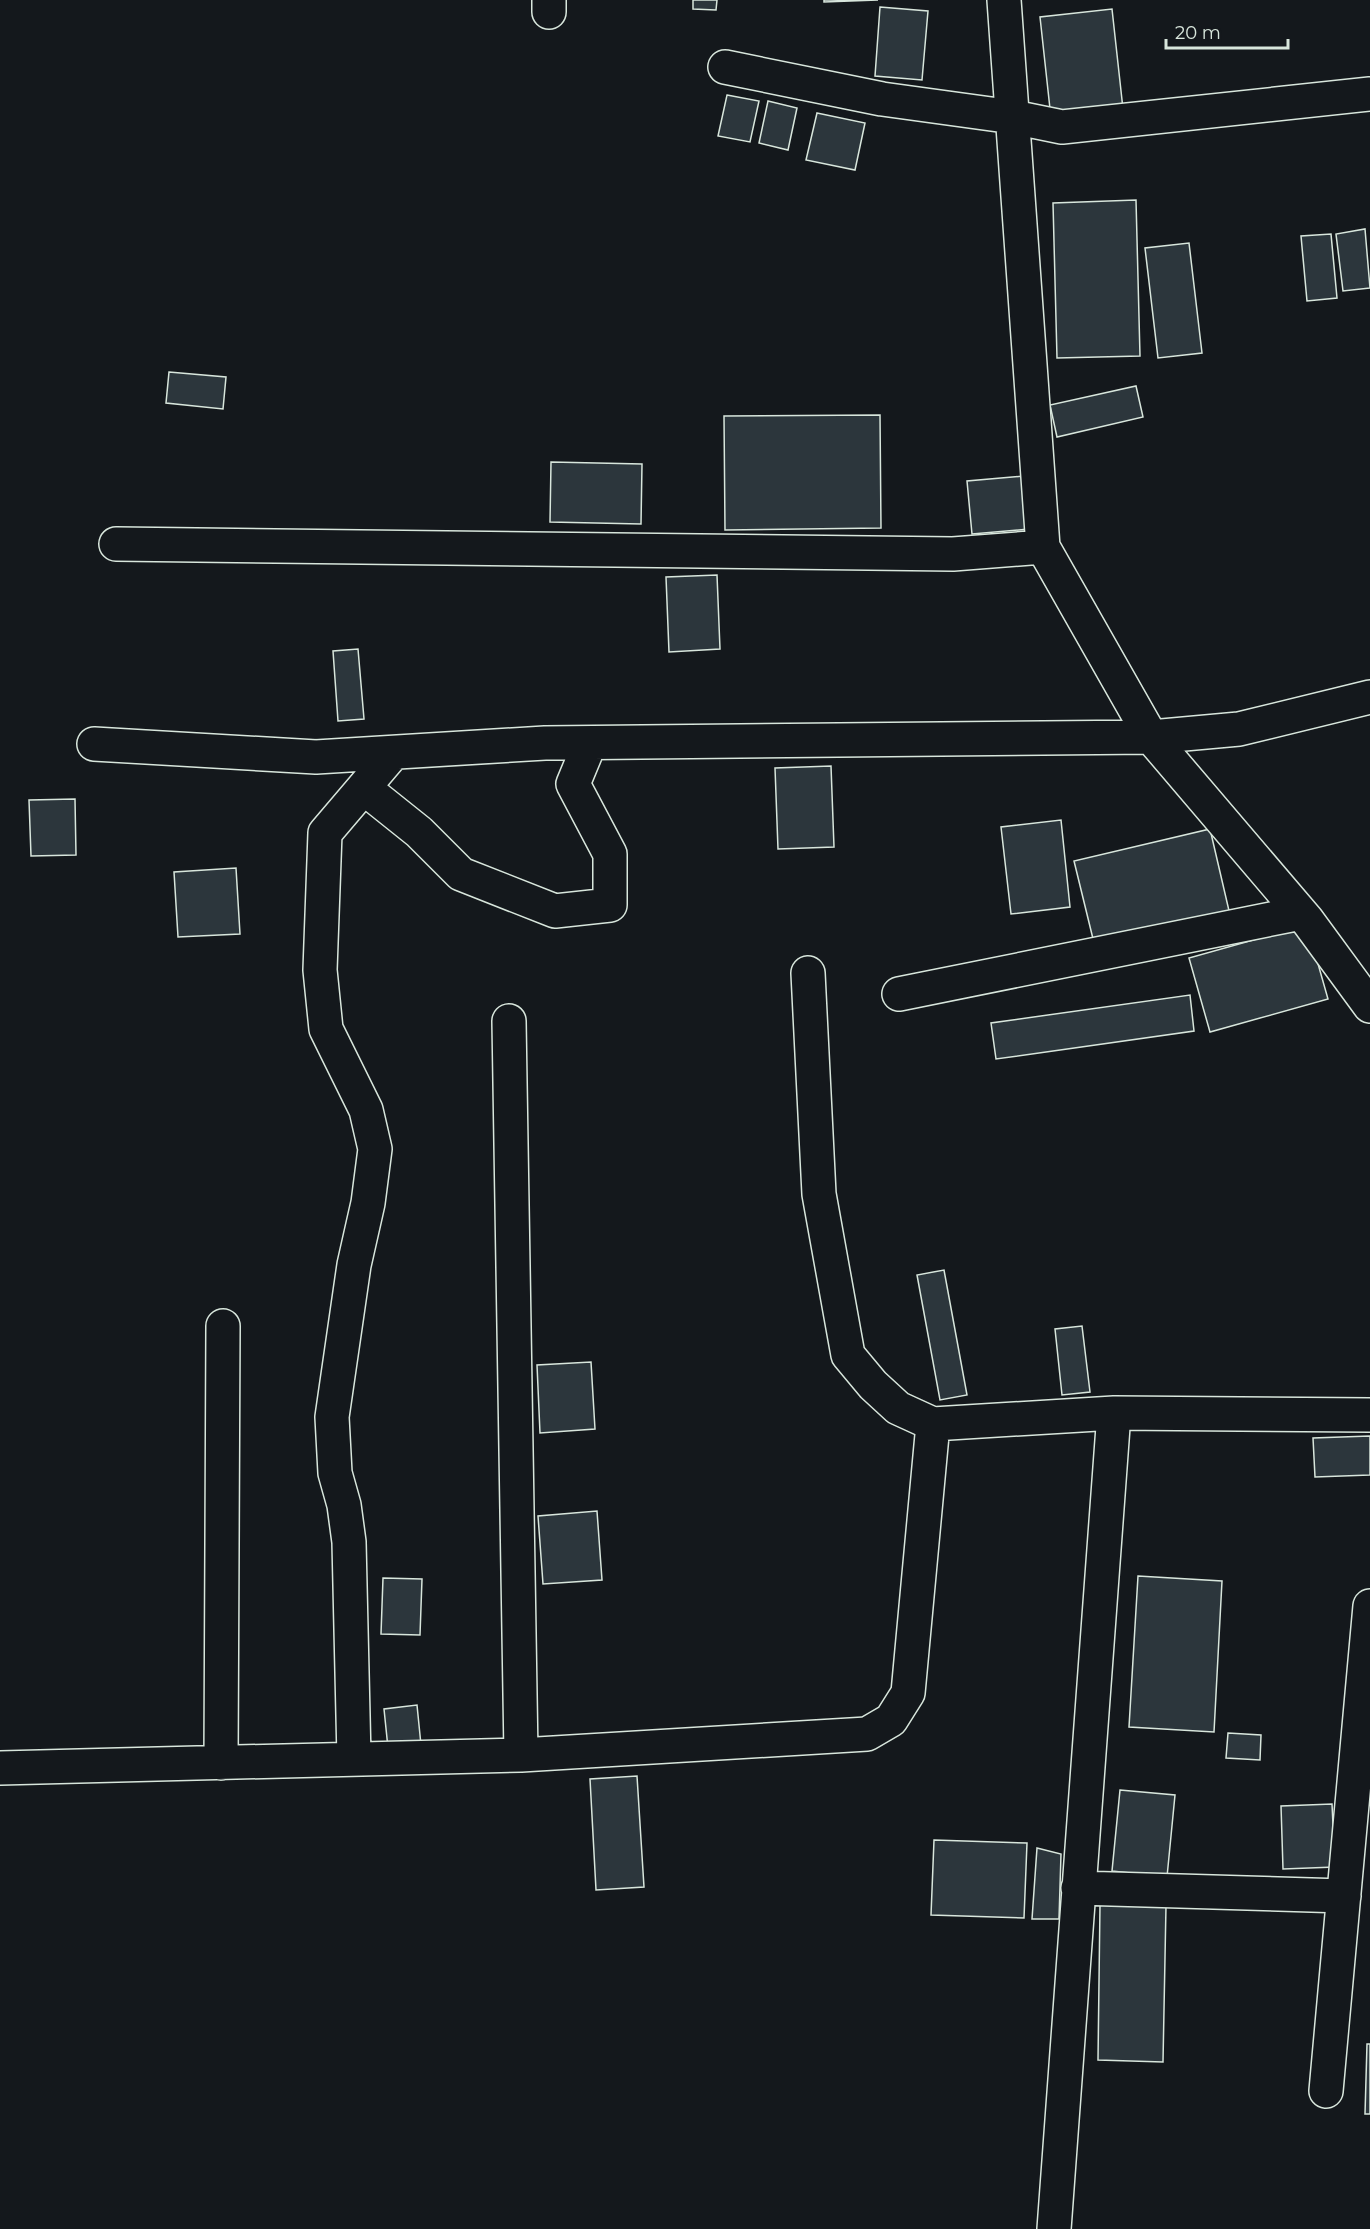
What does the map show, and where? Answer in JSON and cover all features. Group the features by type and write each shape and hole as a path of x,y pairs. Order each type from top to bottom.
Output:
{"street":[{"path":"1004,0 1043,547 1151,736 1301,914 1370,1006"},
{"path":"725,67 882,99 1012,117 1062,127 1370,94"},
{"path":"116,544 953,554 1043,547"},
{"path":"94,744 316,758 590,743 1151,736 1239,729 1370,697"},
{"path":"364,788 419,832 461,874 555,911 610,905 610,854 573,784 590,743"},
{"path":"354,1759 349,1542 344,1505 335,1473 332,1417 354,1265 368,1203 375,1149 366,1110 326,1029 320,970 325,833 393,753"},
{"path":"899,994 1301,914"},
{"path":"808,973 819,1194 848,1355 873,1385 898,1408 933,1424 1113,1413 1370,1415"},
{"path":"508,1021 521,1755"},
{"path":"221,1763 223,1326"},
{"path":"1054,2229 1113,1413"},
{"path":"0,1768 521,1755 867,1734 891,1720 908,1693 933,1424"},
{"path":"1326,2091 1370,1606"},
{"path":"1078,1888 1344,1896"}],"building":[{"path":"693,0 717,0 716,10 693,9"},
{"path":"824,0 878,0 824,2"},
{"path":"880,7 928,11 922,80 875,76"},
{"path":"1112,9 1123,109 1051,118 1040,17"},
{"path":"727,95 759,101 750,142 718,136"},
{"path":"768,101 797,108 788,150 759,143"},
{"path":"817,113 865,123 855,170 806,160"},
{"path":"1136,200 1140,356 1057,358 1053,203"},
{"path":"1365,229 1370,288 1343,291 1336,234"},
{"path":"1331,234 1337,298 1307,301 1301,236"},
{"path":"1189,243 1202,353 1158,358 1145,248"},
{"path":"169,372 226,377 223,409 166,403"},
{"path":"1136,386 1143,417 1057,437 1050,405"},
{"path":"880,415 881,528 725,530 724,416"},
{"path":"551,462 642,464 641,524 550,522"},
{"path":"1024,476 1029,529 972,534 967,481"},
{"path":"717,575 720,649 669,652 666,577"},
{"path":"358,649 364,719 338,721 333,651"},
{"path":"831,766 834,847 778,849 775,768"},
{"path":"75,799 76,855 31,856 29,800"},
{"path":"1061,820 1070,907 1011,914 1001,827"},
{"path":"1210,829 1230,915 1095,947 1074,861"},
{"path":"236,868 240,934 178,937 174,872"},
{"path":"1307,925 1328,999 1210,1032 1189,958"},
{"path":"1190,995 1194,1031 996,1059 991,1023"},
{"path":"944,1270 967,1395 940,1400 917,1275"},
{"path":"1082,1326 1090,1392 1062,1395 1055,1329"},
{"path":"591,1362 595,1429 540,1433 537,1365"},
{"path":"1370,1436 1370,1475 1315,1477 1313,1438"},
{"path":"597,1511 602,1580 543,1584 538,1516"},
{"path":"1138,1576 1222,1581 1214,1732 1129,1727"},
{"path":"383,1578 422,1579 420,1635 381,1634"},
{"path":"417,1705 421,1745 388,1748 384,1709"},
{"path":"1228,1733 1261,1735 1260,1760 1226,1758"},
{"path":"637,1776 644,1887 596,1890 590,1779"},
{"path":"1120,1790 1175,1795 1167,1877 1112,1871"},
{"path":"1332,1804 1335,1867 1283,1869 1281,1806"},
{"path":"934,1840 1027,1843 1024,1918 931,1915"},
{"path":"1037,1848 1061,1854 1059,1919 1032,1919"},
{"path":"1100,1905 1166,1906 1163,2062 1098,2060"},
{"path":"1367,2044 1370,2044 1370,2114 1365,2114"}]}
